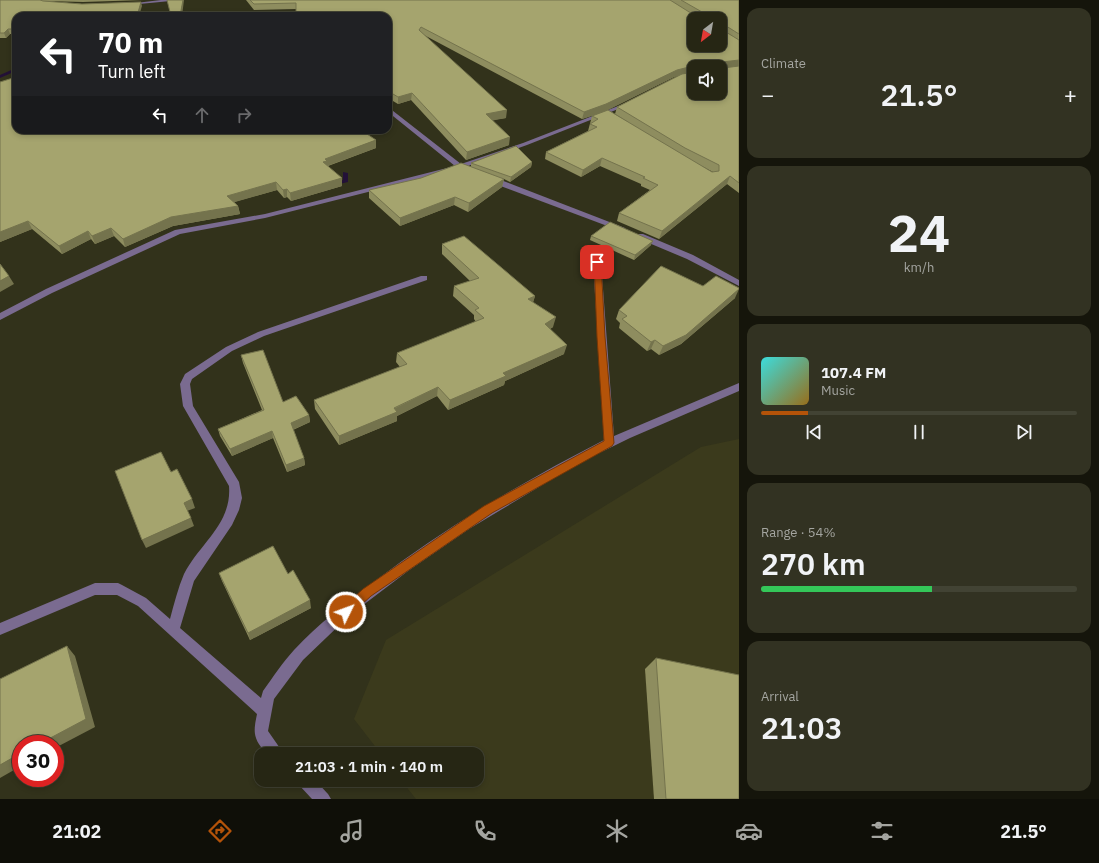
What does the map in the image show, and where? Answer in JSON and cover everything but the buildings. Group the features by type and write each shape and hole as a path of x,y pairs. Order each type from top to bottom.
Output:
{"street":[{"path":"119,5 179,0"},
{"path":"0,317 49,291 178,232 266,216 458,167 609,115 633,101"},
{"path":"392,112 458,167 630,232 690,257 739,283"},
{"path":"597,262 609,443"},
{"path":"172,631 189,578 234,510 238,496 235,486 188,406 185,384 188,377 229,349 261,334 424,278"},
{"path":"271,747 266,742 261,730 263,710 271,688 304,650 367,592 488,510 609,443 739,387"},
{"path":"0,629 47,607 95,589 118,589 142,602 172,631 263,710"},
{"path":"311,787 323,799"}],"shaded area":[{"path":"739,439 739,799 416,799 407,787 484,787 484,747 376,747 354,719 386,640 701,447"}],"waterway":[{"path":"0,77 12,71"},
{"path":"333,185 346,181 345,173"}],"route":[{"path":"346,612 367,592 488,510 609,443 597,262"}]}
